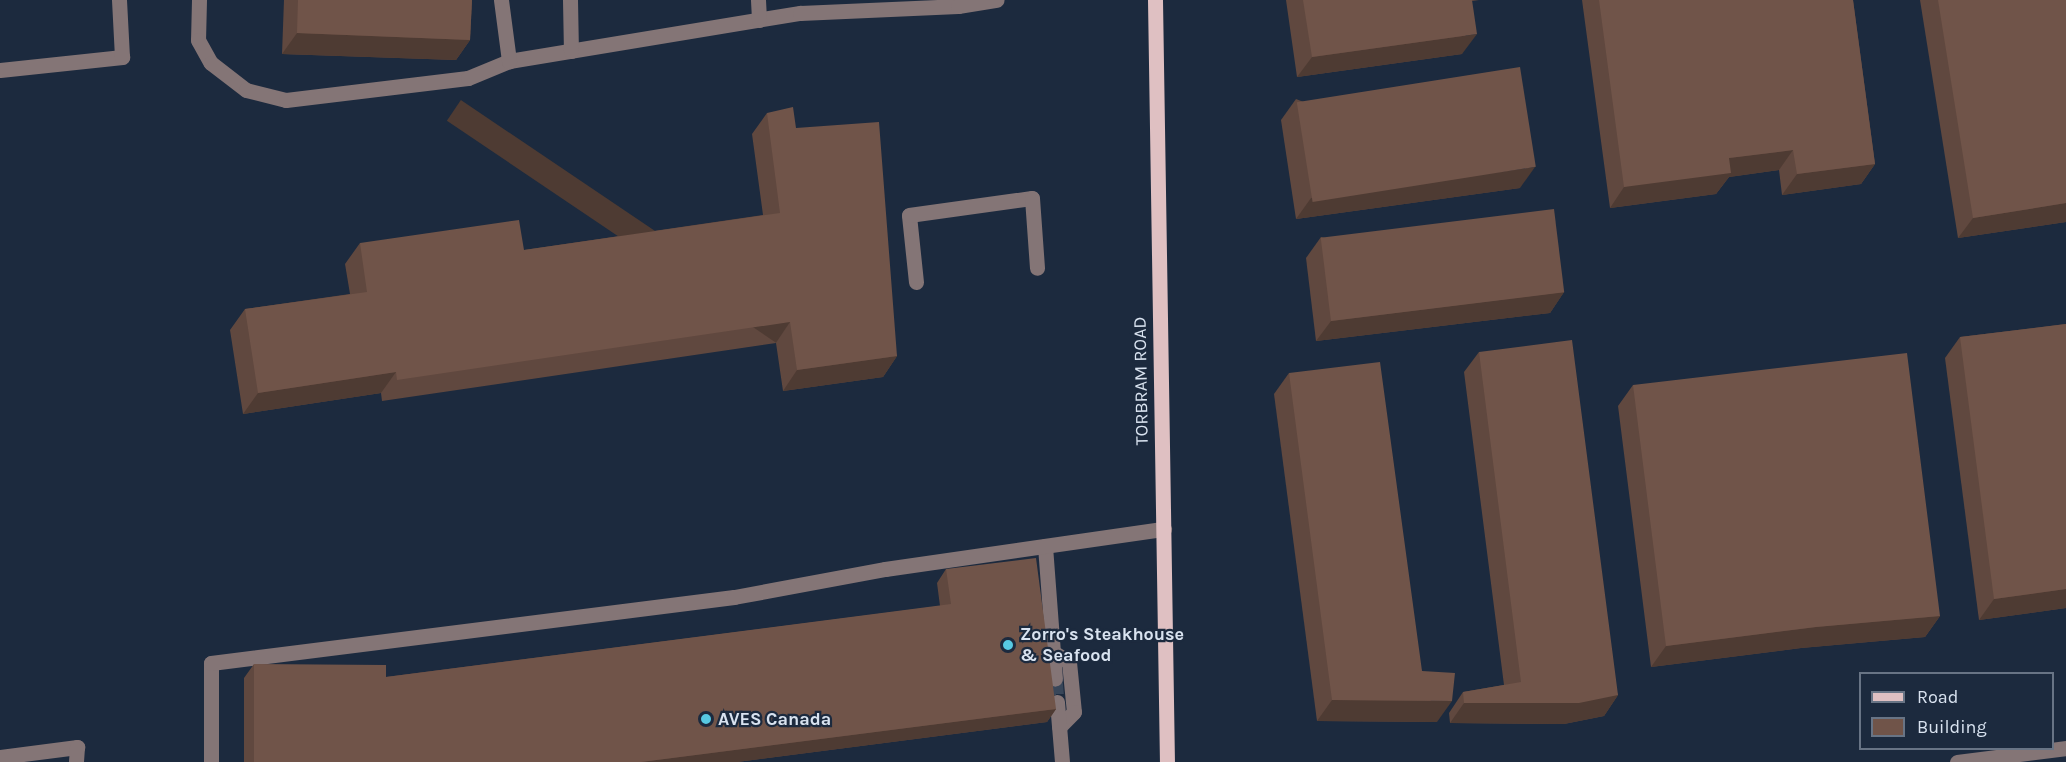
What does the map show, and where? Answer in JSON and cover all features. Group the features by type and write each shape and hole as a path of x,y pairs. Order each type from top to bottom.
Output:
{"main road":[{"name":"TORBRAM ROAD","path":"1155,0 1167,762"}],"street":[{"path":"0,70 122,57 119,0"},
{"path":"199,0 198,40 211,63 246,90 286,100 468,78 509,61 759,20 800,7 958,6 997,0"},
{"path":"501,0 509,61"},
{"path":"570,0 571,51"},
{"path":"758,0 759,20"},
{"path":"916,282 909,215 1032,198 1037,268"},
{"path":"211,762 211,663 734,597 885,569 1164,529"},
{"path":"1045,546 1055,679"},
{"path":"1053,652 1069,662 1074,712 1059,727"},
{"path":"1057,702 1062,762"},
{"path":"0,757 77,747 76,762"},
{"path":"1963,762 2051,750"}],"building":[{"path":"298,0 472,0 470,40 297,33"},
{"path":"1303,0 1472,0 1477,34 1312,57"},
{"path":"1599,0 1853,0 1875,164 1797,174 1793,150 1729,158 1731,173 1624,187"},
{"path":"1938,0 2066,0 2066,203 1973,218"},
{"path":"1520,67 1536,167 1313,202 1297,102"},
{"path":"793,107 796,128 879,122 897,356 797,370 790,322 397,380 396,372 258,393 245,309 367,292 360,243 519,220 524,250 780,213 767,113"},
{"path":"1554,209 1564,292 1331,321 1321,238"},
{"path":"2066,324 2066,589 1994,599 1960,337"},
{"path":"1572,340 1618,695 1579,703 1464,703 1463,692 1521,682 1479,352"},
{"path":"1907,353 1940,616 1816,627 1666,646 1633,385"},
{"path":"1380,362 1422,671 1455,673 1452,701 1332,700 1289,373"},
{"path":"1036,558 1056,709 641,762 254,762 254,664 386,665 386,677 951,604 946,569"}],"tunnel":[{"path":"1055,679 1057,702"}],"place":[{"name":"Zorro's Steakhouse & Seafood","path":"1008,645"},
{"name":"AVES Canada","path":"706,719"}]}
